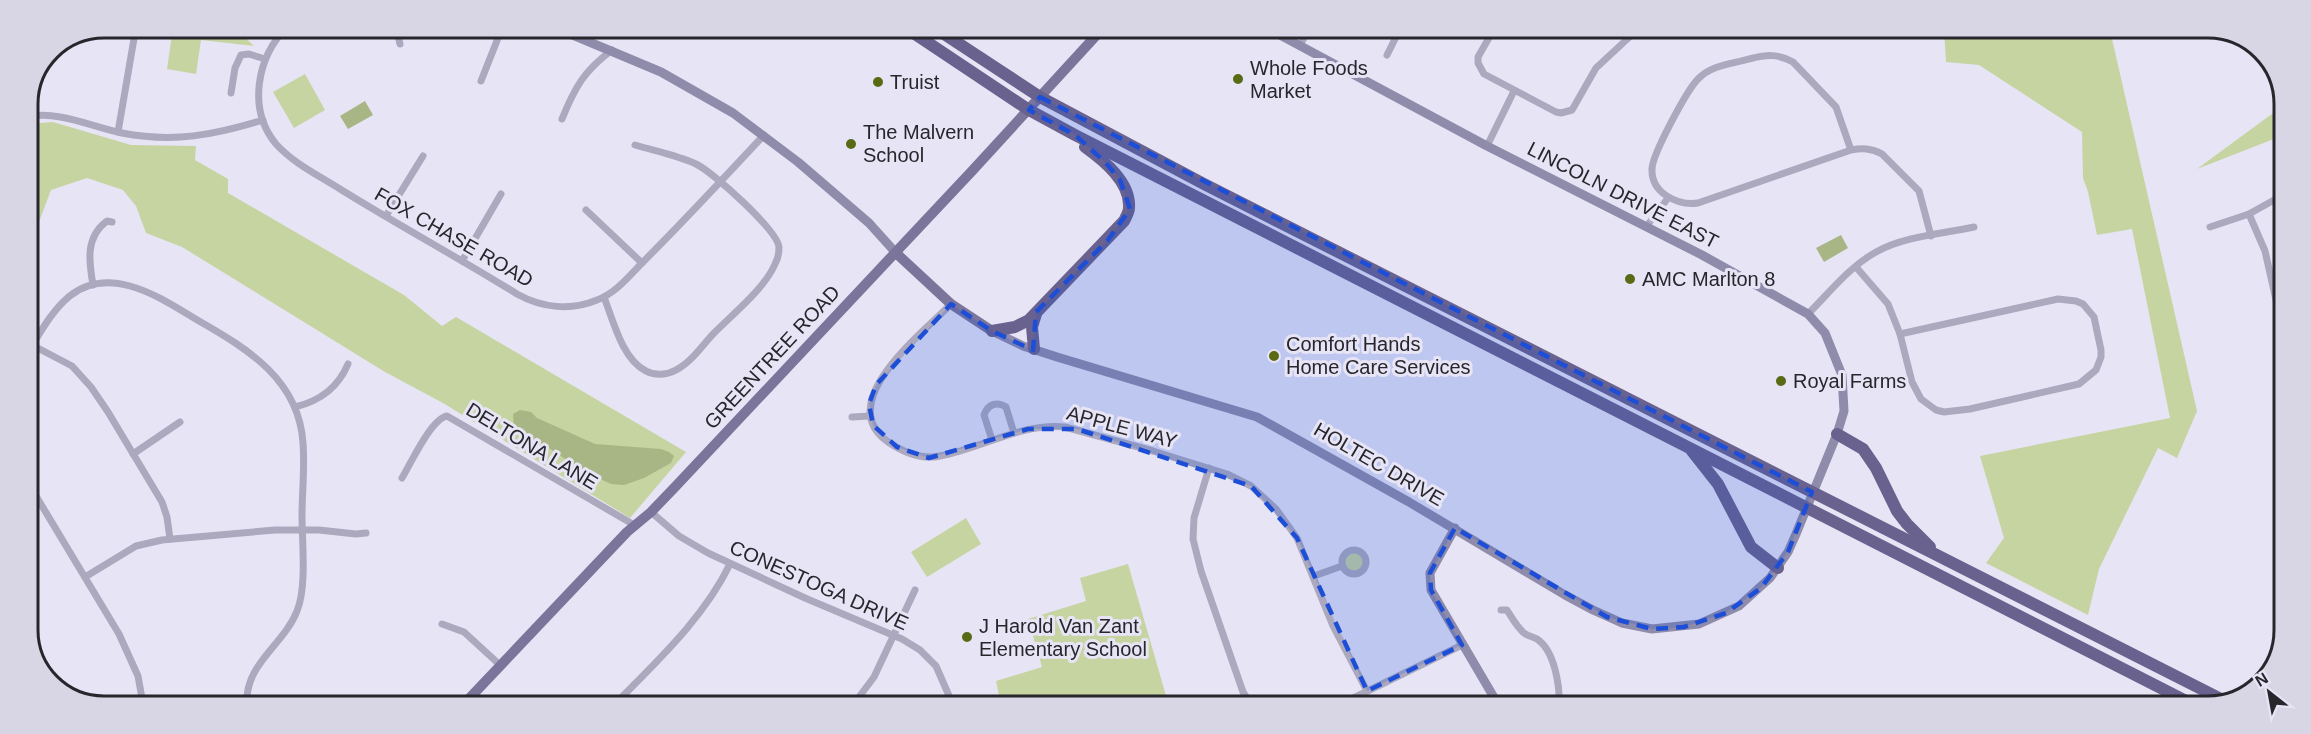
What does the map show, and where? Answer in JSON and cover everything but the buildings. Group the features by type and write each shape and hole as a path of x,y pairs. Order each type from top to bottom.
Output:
{"highway":[{"path":"921,38 1029,110 1075,135 2176,696"},
{"path":"950,38 1040,97 1222,193 2214,695"},
{"path":"992,331 1015,327 1029,320 1108,240 1124,221 1130,209 1120,180 1106,162 1080,143 1075,135"},
{"path":"1034,349 1032,327 1036,312"},
{"path":"1837,434 1863,449 1870,458 1897,511 1917,536 1930,547 1957,562 1960,567"},
{"path":"1689,448 1718,484 1750,547 1778,568"}],"main road":[{"name":"GREENTREE ROAD","path":"471,696 627,532 651,512 1094,38"},
{"name":"HOLTEC DRIVE","path":"896,252 951,304 992,331"}],"street":[{"path":"118,132 134,38"},
{"name":"FOX CHASE ROAD","path":"278,38 265,59 259,92 263,120 276,143 293,159 386,216 517,294 539,304 574,307 604,297 614,291 764,135"},
{"path":"399,38 400,44"},
{"path":"481,81 498,38"},
{"path":"581,38 689,87 764,135 869,223 896,252"},
{"name":"LINCOLN DRIVE EAST","path":"1285,38 1487,146 1646,226 1808,314 1825,333 1842,375 1844,411 1837,434 1806,508"},
{"path":"1300,46 1304,38"},
{"path":"1387,55 1396,38"},
{"path":"1488,38 1480,51 1478,63 1484,74 1562,114 1572,110 1596,68 1628,38"},
{"path":"562,119 577,85 595,62 612,50"},
{"path":"231,93 235,68 241,55 249,54 265,59"},
{"path":"1851,150 1838,110 1803,72 1786,58 1769,54 1712,69 1693,85 1655,155 1652,171 1654,179 1668,198 1688,204 1698,203 1861,148 1882,153 1919,191 1931,236"},
{"path":"1487,146 1514,90"},
{"path":"38,116 58,116 118,132 160,138 199,137 263,120"},
{"path":"604,297 625,347 640,367 660,375 675,371 688,360 760,285 776,264 778,256 778,242 774,235 707,170 692,162 636,145"},
{"path":"386,216 423,156"},
{"path":"462,261 501,194"},
{"path":"1646,226 1668,198"},
{"path":"2210,227 2249,214 2273,200"},
{"path":"585,210 642,263"},
{"path":"2249,214 2265,251 2273,288"},
{"path":"93,285 89,258 91,246 98,228 107,221 112,222"},
{"path":"1808,314 1870,255 1891,245 1974,227"},
{"path":"1856,267 1888,304 1900,334 1916,391 1928,405 1944,412 1970,410 2079,384 2096,370 2101,357 2094,317 2083,304 2067,299 1900,334"},
{"path":"38,335 54,309 69,296 93,285 110,283 136,288 162,299 255,356 283,385 295,408 303,445 301,584 297,611 252,675 246,696"},
{"path":"852,417 870,416 869,404 882,376 951,304"},
{"name":"HOLTEC DRIVE","path":"992,331 1034,349 1257,417 1455,528 1593,610 1622,623 1653,628 1699,624 1739,606 1761,588 1778,568 1788,552 1806,508"},
{"path":"38,348 72,366 103,403 162,502 170,539"},
{"path":"295,408 323,397 344,374 348,364"},
{"path":"992,440 984,415 993,404 1006,407 1014,433"},
{"name":"DELTONA LANE","path":"402,478 434,426 442,417 447,416 636,526"},
{"name":"APPLE WAY","path":"870,416 879,434 887,441 918,456 940,456 1014,433 1046,426 1077,429 1209,468 1251,486 1276,509 1297,538 1338,637 1367,691"},
{"path":"133,454 180,422"},
{"path":"1209,468 1194,518 1193,539 1201,571 1246,696"},
{"path":"38,499 129,655 138,676 142,696"},
{"name":"CONESTOGA DRIVE","path":"651,512 687,542 730,564 911,644 929,657 942,677 949,696"},
{"path":"1455,528 1430,573 1431,590 1493,696"},
{"path":"85,577 136,546 170,539 302,529 366,533"},
{"path":"623,696 687,628 723,579 730,564"},
{"path":"1314,576 1342,566"},
{"path":"861,696 894,636 915,590"},
{"path":"1501,610 1507,610 1522,632 1537,639 1546,650 1557,679 1558,696"},
{"path":"442,624 464,632 500,665"},
{"path":"1357,696 1462,645"}],"highlighted area":[{"path":"1040,97 1812,492 1788,552 1761,588 1726,613 1684,627 1652,629 1607,617 1455,528 1430,573 1431,590 1462,645 1367,691 1297,538 1251,486 1077,429 1028,429 929,458 897,447 873,425 869,404 876,385 951,304 992,331 1033,350 1036,312 1108,240 1130,209 1120,180 1105,162 1075,135 1029,110"}],"shaded area":[{"path":"171,38 246,38 254,46 201,40 196,74 167,69"},
{"path":"1945,38 2112,38 2197,411 2177,458 2158,448 2099,569 2088,615 1986,563 2004,538 1980,456 2170,418 2132,229 2097,235 2083,178 2082,132 1979,65 1946,62"},
{"path":"305,74 325,110 294,128 273,92"},
{"path":"365,101 373,115 348,129 340,116"},
{"path":"2273,113 2273,139 2197,169"},
{"path":"53,122 131,145 196,146 195,160 228,179 228,193 404,295 442,326 456,317 686,452 630,518 443,403 385,372 182,247 146,233 136,206 123,190 87,178 51,190 38,225 38,123"},
{"path":"1841,235 1848,248 1824,262 1816,248"},
{"path":"520,410 531,412 537,418 595,444 661,449 674,456 671,463 644,478 624,485 611,484 585,472 544,445 514,430 513,414"},
{"path":"966,518 981,544 927,577 911,552"},
{"path":"1354,550 1363,553 1366,562 1363,571 1354,574 1345,571 1342,562 1345,553"},
{"path":"1128,564 1166,696 999,696 996,681 1042,667 1028,619 1086,601 1080,578"}],"place":[{"name":"Whole Foods Market","path":"1238,79"},
{"name":"Truist","path":"878,82"},
{"name":"The Malvern School","path":"851,144"},
{"name":"AMC Marlton 8","path":"1630,279"},
{"name":"Comfort Hands Home Care Services","path":"1274,356"},
{"name":"Royal Farms","path":"1781,381"},
{"name":"J Harold Van Zant Elementary School","path":"967,637"}]}
